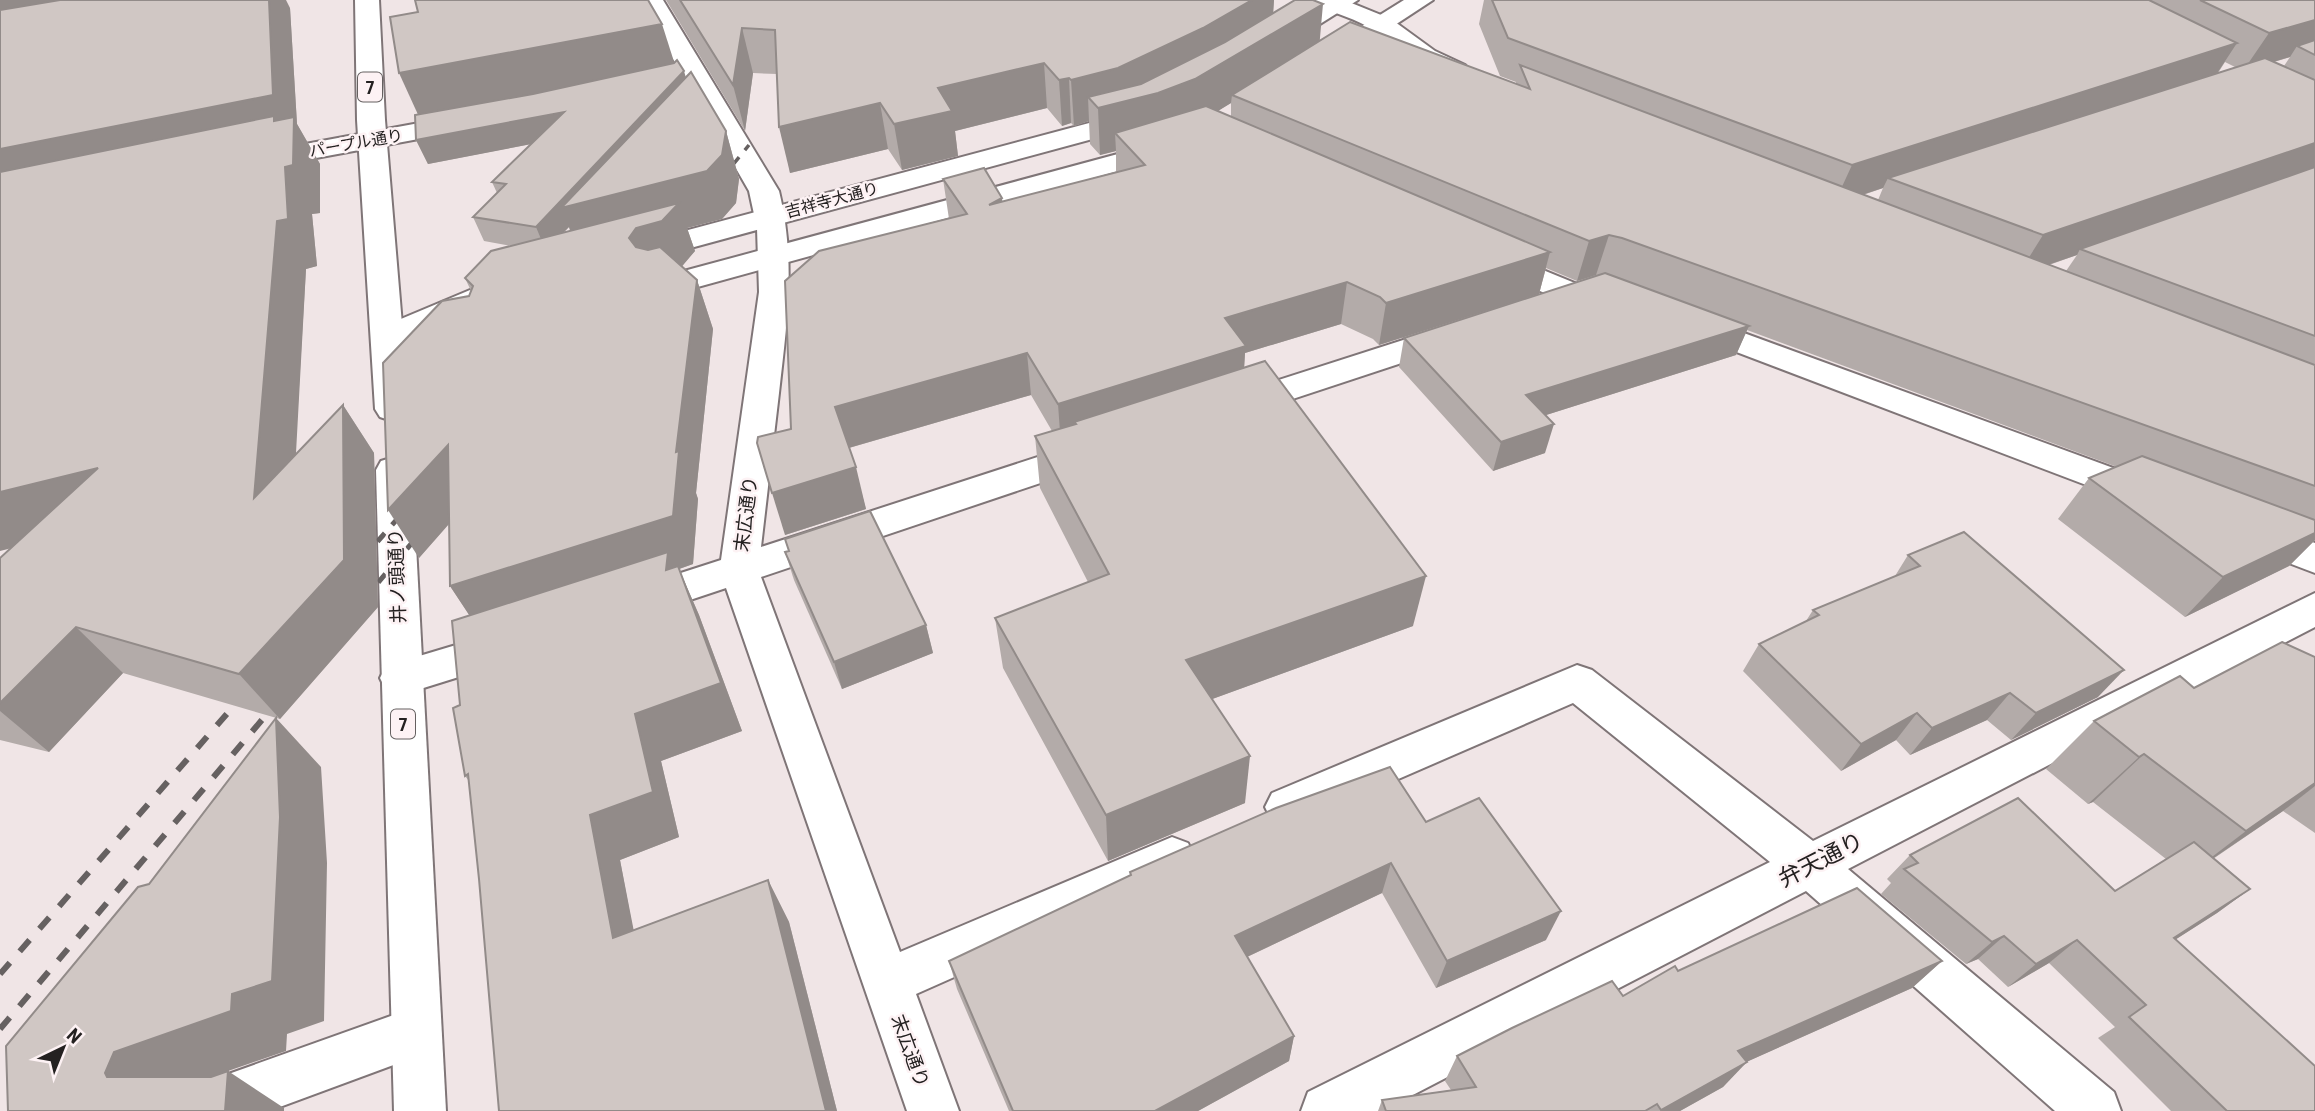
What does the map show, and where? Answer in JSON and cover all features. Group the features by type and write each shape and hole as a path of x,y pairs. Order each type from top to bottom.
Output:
{"street":[{"name":"井ノ頭通り","path":"367,0 373,140 389,337 420,1111"},
{"name":"末広通り","path":"651,0 699,105 764,191 774,235 775,292 739,569 933,1111"},
{"path":"1306,72 1421,0"},
{"path":"1260,51 1335,2 1382,24 1426,56 1479,79"},
{"name":"吉祥寺大通り","path":"665,286 774,235 1130,122 1167,105"},
{"name":"パープル通り","path":"241,165 491,117"},
{"name":"吉祥寺大通り","path":"616,259 774,235 1169,148 1193,138"},
{"path":"1464,246 1593,294 1523,312"},
{"path":"389,337 476,297 501,290"},
{"path":"1662,313 2171,504"},
{"path":"1208,415 1484,324"},
{"path":"389,337 467,336"},
{"path":"605,613 1116,444"},
{"path":"2224,523 2315,558"},
{"name":"弁天通り","path":"1327,1111 2315,609"},
{"path":"401,678 540,635"},
{"path":"885,983 1577,682 1810,866 2095,1111"},
{"path":"197,1111 416,1032"}],"building":[{"path":"60,0 269,0 273,95 0,149 0,10"},
{"path":"415,0 648,0 662,24 399,73 390,17 418,12"},
{"path":"680,0 1252,0 1203,28 1118,68 1071,80 1059,80 1044,63 938,88 952,111 894,124 880,103 779,127 775,30 742,28 733,85"},
{"path":"1295,0 1313,0 1323,4 1195,79 1158,93 1098,108 1088,97 1141,84 1225,42"},
{"path":"1492,0 2149,0 2237,43 1852,165 1508,38"},
{"path":"2200,0 2315,0 2315,20 2269,33"},
{"path":"1350,22 1530,89 1520,65 2315,365 2315,486 1622,238 1609,235 1589,241 1232,95"},
{"path":"2315,40 2315,55 2297,46"},
{"path":"2265,58 2315,80 2315,143 2043,235 1888,178"},
{"path":"677,60 684,71 536,227 473,217 506,184 492,182 564,112 416,140 415,115 533,94 674,63"},
{"path":"691,72 726,131 722,155 707,171 561,208"},
{"path":"1206,106 1550,252 1386,303 1380,297 1347,282 1225,318 1246,346 1058,404 1027,353 835,407 856,467 772,493 757,443 758,437 791,429 785,281 819,251 967,214 943,179 984,168 1002,198 989,205 1145,165 1115,133"},
{"path":"274,116 274,121 294,117 293,165 285,167 288,219 277,221 254,498 343,405 344,560 239,674 76,627 0,703 0,558 98,468 0,492 0,172"},
{"path":"2315,167 2315,336 2080,249"},
{"path":"679,203 662,221 636,228 629,238 636,247 648,250 660,247 697,280 676,452 679,451 673,516 450,586 448,445 388,510 383,363 442,301 469,296 473,286 465,278 491,251"},
{"path":"1605,273 1749,326 1526,395 1554,424 1501,442 1404,338"},
{"path":"1265,361 1426,576 1186,660 1250,756 1106,815 995,618 1109,574 1035,436"},
{"path":"2142,456 2315,520 2315,533 2223,577 2089,478"},
{"path":"870,511 926,625 834,662 785,552 789,551 785,539"},
{"path":"1964,532 2124,670 2036,713 2010,693 1932,728 1917,713 1861,744 1759,644 1819,615 1813,610 1920,566 1908,555"},
{"path":"668,552 666,570 678,566 721,683 635,714 653,792 590,815 613,938 768,880 826,1111 499,1111 468,774 465,776 453,708 460,705 452,621"},
{"path":"2282,642 2315,657 2315,783 2246,831 2144,754 2139,757 2094,721 2180,676 2194,688"},
{"path":"276,718 280,817 272,981 232,994 231,1011 114,1052 105,1073 107,1077 211,1077 228,1071 225,1111 8,1111 6,1046 138,887 149,884"},
{"path":"1390,767 1426,822 1479,798 1561,911 1447,961 1391,863 1235,936 1294,1036 1155,1111 1013,1111 949,961 1131,875 1130,872 1276,808"},
{"path":"2018,798 2115,891 2194,842 2250,889 2174,938 2315,1066 2315,1111 2227,1111 2129,1017 2146,1005 2077,940 2036,964 2004,936 1992,942 1904,869 1918,863 1910,855"},
{"path":"1857,888 1942,961 1738,1051 1747,1062 1661,1110 1657,1104 1645,1111 1386,1111 1382,1100 1476,1087 1457,1056 1512,1028 1612,981 1623,996 1675,966 1678,971"}],"railway":[{"path":"722,178 749,145"},
{"path":"363,558 407,508"},
{"path":"364,599 423,530"},
{"path":"0,974 246,692"},
{"path":"0,1029 278,701"}]}
